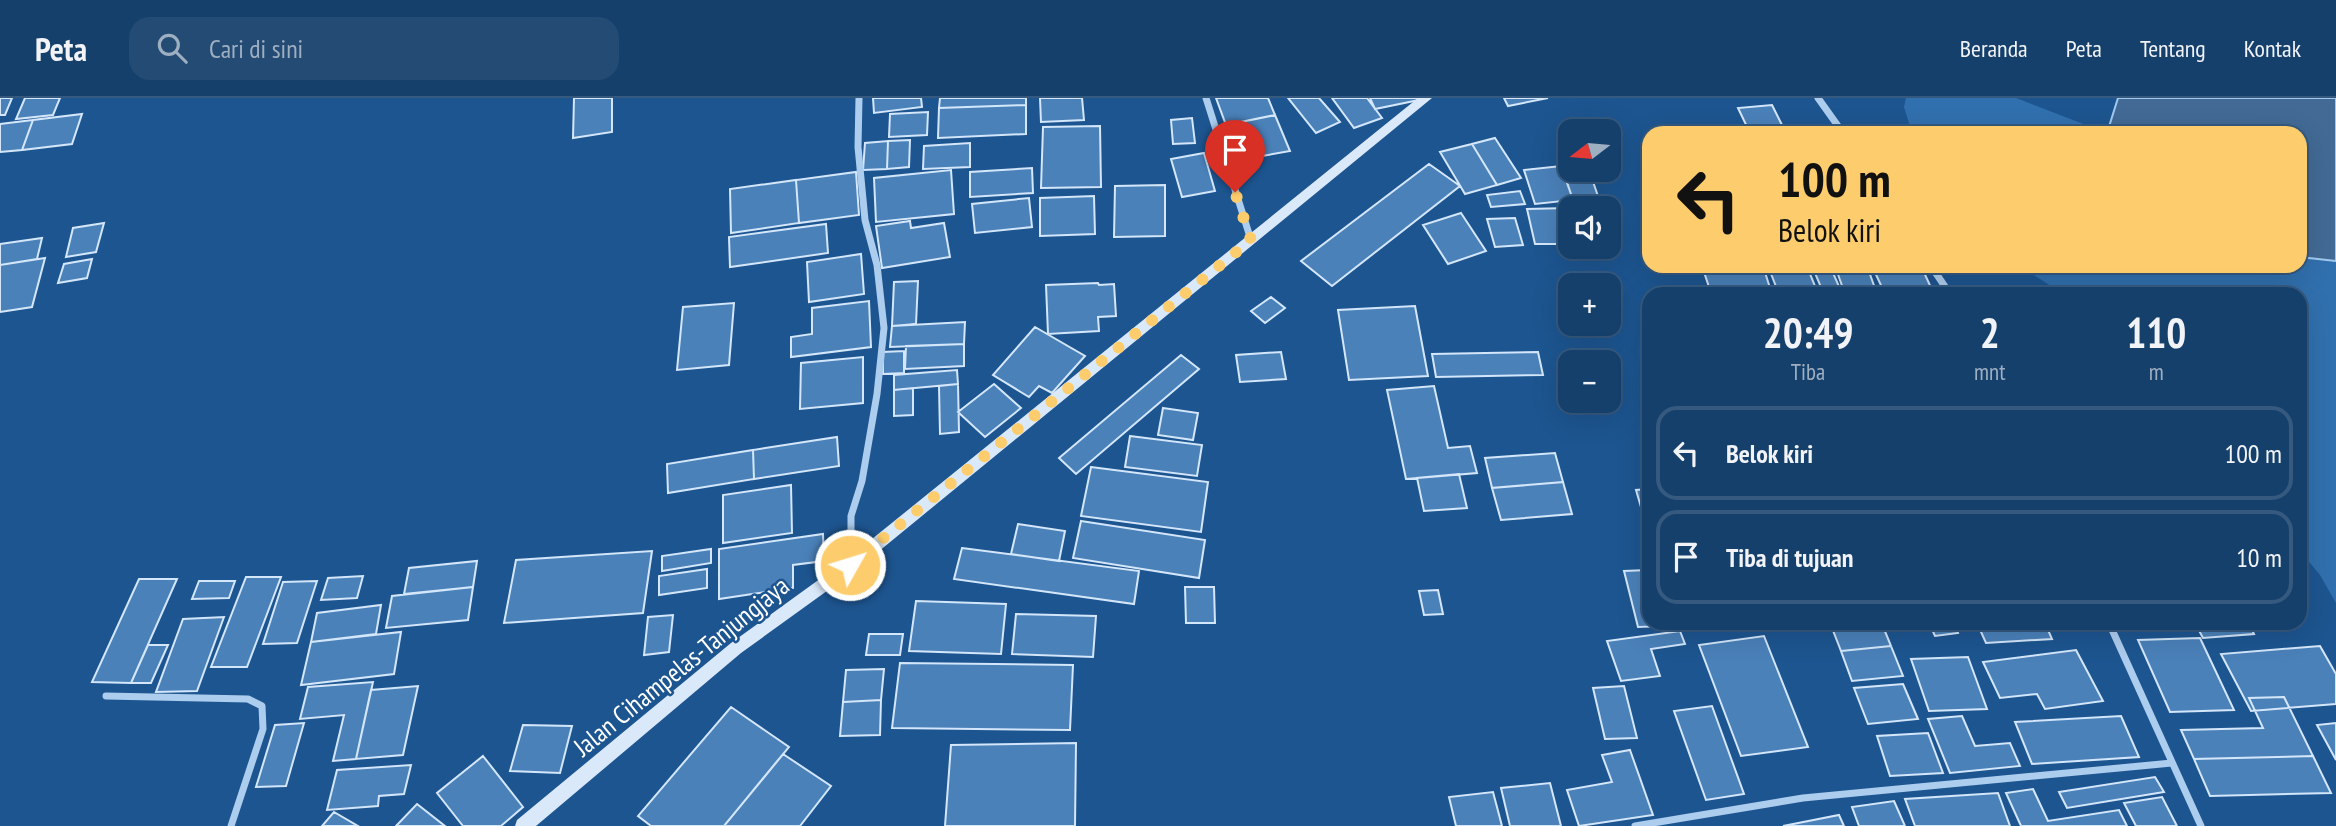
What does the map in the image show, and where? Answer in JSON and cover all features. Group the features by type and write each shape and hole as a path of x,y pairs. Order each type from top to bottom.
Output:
{"main road":[{"name":"Jalan Cihampelas-Tanjungjaya","path":"523,826 736,648 850,565 1426,98"}],"street":[{"path":"850,565 851,516 862,481 877,394 884,328 877,265 865,220 858,147 859,98"},
{"path":"1206,98 1251,240"},
{"path":"1818,98 1838,126"},
{"path":"2112,630 2201,826"},
{"path":"106,696 248,699 262,706 263,729 231,826"},
{"path":"1635,826 1803,798 2172,763"}],"shaded area":[{"path":"1906,98 2016,98 2089,126 1910,126 1904,107"},
{"path":"2118,98 2336,98 2336,261 2307,258 2307,126 2109,126"},
{"path":"2307,258 2336,261 2336,603 2320,575 2307,559 2307,287 2052,287 2031,273 2307,273"}],"building":[{"path":"0,98 12,98 5,115 0,115"},
{"path":"25,98 60,98 53,115 16,119"},
{"path":"574,98 612,98 612,132 573,138"},
{"path":"873,98 921,98 922,107 874,113"},
{"path":"940,98 1026,98 1026,105 939,108"},
{"path":"1040,98 1082,98 1084,120 1041,122"},
{"path":"1216,98 1268,98 1275,115 1226,125"},
{"path":"1288,98 1319,98 1340,122 1316,133"},
{"path":"1332,98 1367,98 1382,118 1354,128"},
{"path":"1370,98 1418,98 1419,100 1375,109"},
{"path":"1504,98 1548,98 1508,106"},
{"path":"1026,105 1026,134 938,138 939,108"},
{"path":"1772,105 1782,126 1747,126 1738,108"},
{"path":"928,112 927,135 889,137 890,114"},
{"path":"82,114 72,144 22,150 33,120"},
{"path":"1275,115 1290,151 1240,160 1226,125"},
{"path":"1192,118 1195,143 1173,144 1171,120"},
{"path":"33,120 22,150 0,152 0,124"},
{"path":"1100,126 1101,187 1041,188 1043,127"},
{"path":"1495,138 1521,178 1497,185 1472,144"},
{"path":"910,140 909,167 887,169 888,141"},
{"path":"888,141 887,169 863,170 865,143"},
{"path":"970,143 970,167 923,169 924,146"},
{"path":"1472,144 1497,185 1465,194 1440,152"},
{"path":"1204,153 1215,191 1182,197 1171,159"},
{"path":"1429,164 1460,186 1332,286 1301,261"},
{"path":"1558,166 1558,182 1567,182 1572,196 1558,196 1558,202 1535,204 1524,170"},
{"path":"1032,168 1033,193 970,197 970,172"},
{"path":"951,170 954,214 876,222 874,178"},
{"path":"856,172 859,215 799,223 796,180"},
{"path":"796,180 799,223 731,233 730,189"},
{"path":"1567,182 1593,182 1598,196 1572,196"},
{"path":"1165,185 1165,236 1114,237 1115,186"},
{"path":"1520,191 1525,204 1491,207 1487,195"},
{"path":"1094,196 1095,234 1040,236 1040,198"},
{"path":"1029,198 1032,227 975,233 972,204"},
{"path":"1558,208 1558,244 1535,244 1527,209"},
{"path":"1461,213 1486,251 1448,264 1423,225"},
{"path":"1515,218 1523,245 1495,247 1487,219"},
{"path":"910,221 911,228 944,223 950,257 882,268 876,226"},
{"path":"104,223 96,252 66,257 73,228"},
{"path":"826,224 828,253 730,267 729,237"},
{"path":"42,238 37,259 0,265 0,244"},
{"path":"861,254 864,294 809,302 807,262"},
{"path":"45,258 32,307 0,312 0,265"},
{"path":"92,259 87,278 58,283 64,264"},
{"path":"1704,273 1765,273 1770,287 1709,287"},
{"path":"1771,273 1810,273 1815,286 1802,287 1776,287"},
{"path":"1815,273 1833,273 1839,287 1821,287"},
{"path":"1838,273 1870,273 1874,287 1842,287"},
{"path":"1875,273 1924,273 1931,287 1882,287"},
{"path":"918,281 916,324 892,326 894,282"},
{"path":"1114,284 1116,316 1098,317 1099,331 1048,334 1046,285"},
{"path":"1271,297 1285,308 1265,323 1251,311"},
{"path":"869,301 871,347 791,357 791,337 812,334 812,308"},
{"path":"734,303 729,365 677,370 683,307"},
{"path":"1415,306 1428,376 1349,380 1338,310"},
{"path":"965,322 964,344 890,347 892,326"},
{"path":"1035,327 1085,356 1052,393 1039,386 1029,397 993,375"},
{"path":"964,344 964,366 905,369 906,346"},
{"path":"904,351 904,373 883,374 883,352"},
{"path":"1281,352 1286,379 1240,382 1236,355"},
{"path":"1538,352 1543,375 1436,377 1432,354"},
{"path":"1181,355 1199,369 1076,474 1059,458"},
{"path":"863,357 863,403 800,409 801,363"},
{"path":"957,370 958,384 894,390 894,375"},
{"path":"958,384 959,432 940,434 939,386"},
{"path":"994,384 1021,408 985,437 958,412"},
{"path":"1434,386 1448,448 1470,446 1477,473 1406,479 1387,390"},
{"path":"913,388 913,415 894,416 894,390"},
{"path":"1163,408 1198,413 1193,440 1158,435"},
{"path":"1130,436 1202,445 1197,476 1125,467"},
{"path":"837,437 839,466 754,479 753,450"},
{"path":"753,450 754,479 668,493 667,464"},
{"path":"1555,453 1563,482 1492,488 1485,458"},
{"path":"1091,467 1208,482 1201,532 1081,516"},
{"path":"1459,474 1467,508 1424,511 1417,478"},
{"path":"1563,482 1572,514 1501,520 1492,488"},
{"path":"791,485 792,533 723,543 723,495"},
{"path":"1636,490 1642,490 1642,510"},
{"path":"1081,521 1205,540 1199,578 1073,558"},
{"path":"1018,524 1065,531 1059,561 1011,554"},
{"path":"823,534 824,561 793,565 793,588 719,599 719,549"},
{"path":"962,548 1139,571 1134,604 954,579"},
{"path":"711,549 711,563 662,571 662,556"},
{"path":"652,551 643,613 504,623 516,560"},
{"path":"477,561 473,587 404,594 409,568"},
{"path":"707,569 707,588 659,595 659,576"},
{"path":"1642,570 1642,627 1638,627 1624,571"},
{"path":"363,576 357,598 321,600 328,578"},
{"path":"246,577 281,577 247,667 211,667"},
{"path":"139,579 177,579 131,683 92,682"},
{"path":"199,581 235,581 229,598 192,599"},
{"path":"317,581 297,643 263,644 283,582"},
{"path":"473,587 468,620 386,628 392,596"},
{"path":"1185,587 1214,587 1215,623 1186,623"},
{"path":"1438,590 1443,614 1424,615 1419,591"},
{"path":"916,601 1006,604 1001,654 909,651"},
{"path":"381,605 376,634 311,642 317,613"},
{"path":"1016,614 1096,616 1093,657 1012,654"},
{"path":"673,615 669,652 644,655 648,617"},
{"path":"224,617 197,691 156,692 183,619"},
{"path":"1833,630 1884,630 1891,646 1841,651"},
{"path":"1932,630 1957,630 1958,633 1935,636"},
{"path":"1980,630 2048,630 2052,639 1986,643"},
{"path":"2199,630 2252,630 2254,634 2203,638"},
{"path":"1680,631 1685,644 1651,649 1660,676 1621,681 1607,641"},
{"path":"401,632 394,674 301,685 311,642"},
{"path":"869,634 903,634 900,655 866,655"},
{"path":"1764,636 1808,747 1741,756 1699,645"},
{"path":"2200,638 2234,710 2170,712 2138,640"},
{"path":"148,645 168,645 151,683 131,683"},
{"path":"1891,646 1903,676 1852,681 1841,651"},
{"path":"2320,646 2336,674 2336,704 2251,711 2221,654"},
{"path":"2076,650 2103,701 2045,709 2037,694 2000,698 1983,662"},
{"path":"1968,657 1987,709 1929,711 1911,659"},
{"path":"900,663 1073,665 1070,730 892,728"},
{"path":"884,669 881,700 843,702 846,670"},
{"path":"373,682 356,759 333,761 344,715 300,719 308,687"},
{"path":"1903,684 1918,719 1868,724 1854,688"},
{"path":"418,686 403,755 356,759 371,690"},
{"path":"1624,686 1637,738 1605,739 1593,688"},
{"path":"2284,697 2313,756 2194,759 2181,730 2263,728 2249,698"},
{"path":"881,700 880,735 840,736 843,702"},
{"path":"1712,706 1744,794 1706,800 1674,711"},
{"path":"731,707 789,747 724,826 651,826 638,816"},
{"path":"1962,716 1975,746 2010,743 2020,766 1950,773 1928,719"},
{"path":"2121,716 2139,757 2032,764 2015,722"},
{"path":"304,723 286,786 256,787 275,725"},
{"path":"2336,723 2336,760 2317,725"},
{"path":"523,725 572,726 560,773 510,771"},
{"path":"1928,733 1943,773 1890,776 1877,736"},
{"path":"1076,743 1075,826 945,826 951,745"},
{"path":"1630,750 1653,815 1579,826 1567,790 1612,782 1602,755"},
{"path":"783,754 831,786 800,826 724,826"},
{"path":"483,756 523,807 501,826 463,826 437,793"},
{"path":"2313,756 2331,793 2210,796 2194,759"},
{"path":"411,765 404,794 379,796 378,806 327,810 337,770"},
{"path":"2155,777 2164,792 2067,808 2059,792"},
{"path":"1550,783 1561,826 1510,826 1501,788"},
{"path":"2033,789 2048,821 2119,810 2127,826 2021,826 2006,793"},
{"path":"1493,792 1502,826 1456,826 1449,797"},
{"path":"1998,793 2010,826 1915,826 1905,799"},
{"path":"2162,797 2177,826 2136,826 2124,803"},
{"path":"1894,801 1905,826 1859,826 1852,807"},
{"path":"417,804 445,826 396,826"},
{"path":"334,812 358,826 322,826"},
{"path":"1839,815 1844,826 1783,826"}],"route":[{"path":"850,565 1251,240 1235,192"}]}
